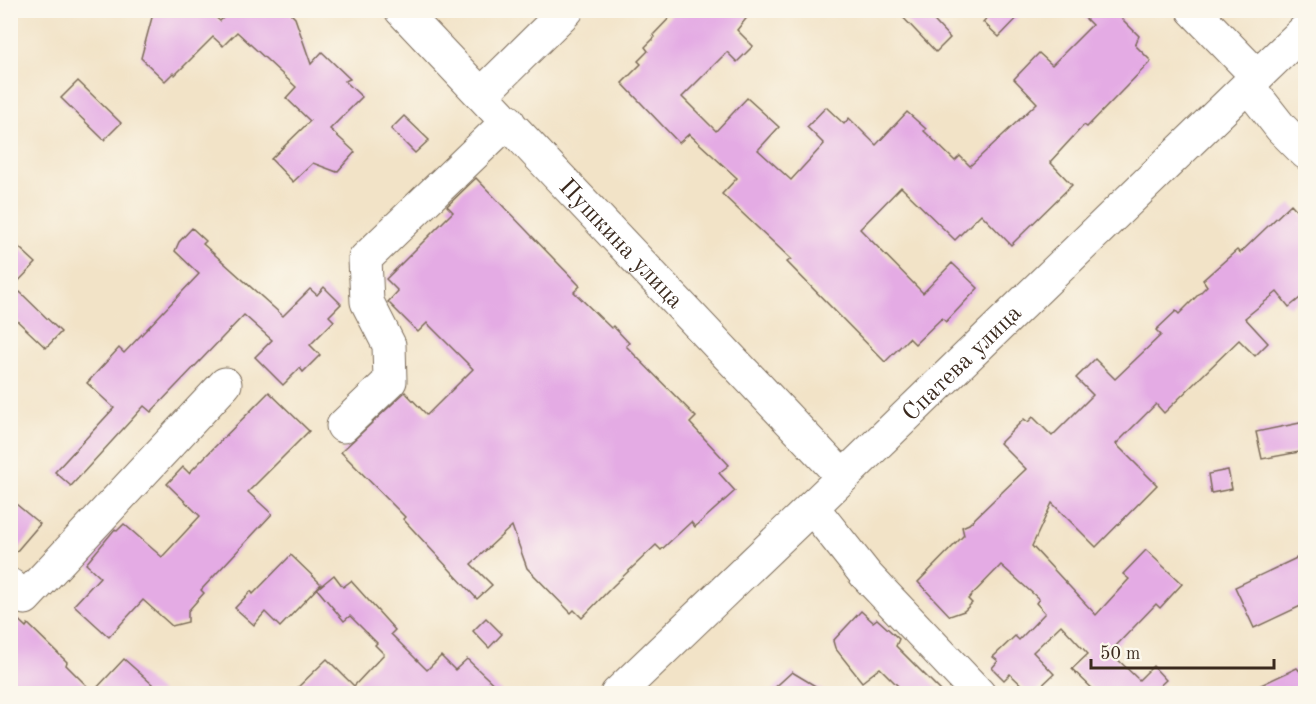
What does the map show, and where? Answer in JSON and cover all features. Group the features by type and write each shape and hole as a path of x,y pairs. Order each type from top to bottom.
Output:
{"street":[{"name":"Пушкина улица","path":"401,10 843,477"},
{"path":"482,93 567,10"},
{"path":"1193,10 1252,81 1281,128 1305,153"},
{"name":"Спатева улица","path":"617,693 1305,29"},
{"path":"343,426 390,381 389,345 366,302 365,259 508,121"},
{"path":"10,585 25,598 225,384"},
{"path":"812,507 866,575 979,693"}],"building":[{"path":"154,10 201,10 206,16 212,14 220,21 223,18 214,10 287,10 295,18 311,64 322,52 350,79 345,81 362,97 330,129 355,152 337,172 313,163 293,182 271,159 310,121 286,98 296,87 237,32 223,46 213,37 175,75 173,73 165,81 141,58"},
{"path":"677,10 753,10 737,30 753,46 737,62 727,52 682,97 716,131 747,98 779,127 758,150 791,180 824,144 807,127 826,107 844,124 849,118 876,145 907,112 955,161 960,156 970,166 1037,103 1014,79 1039,53 1052,65 1092,25 1077,10 1113,10 1139,36 1135,45 1151,61 1087,127 1084,125 1050,162 1072,185 1011,245 981,214 955,240 901,187 860,229 923,293 952,263 978,288 946,322 942,318 915,344 909,338 885,362 787,262 791,259 722,194 737,178 689,134 679,143 622,83 641,64 638,61 648,51 645,47 655,37 653,35"},
{"path":"896,10 924,10 950,38 936,52"},
{"path":"994,10 1025,10 999,37 983,22"},
{"path":"78,81 121,123 104,140 61,98"},
{"path":"404,116 429,140 415,153 391,129"},
{"path":"476,178 580,286 574,292 611,328 613,326 629,343 626,346 696,417 690,423 729,465 719,473 735,491 695,527 691,522 661,550 656,545 582,618 574,610 571,613 527,568 512,526 471,564 492,585 477,599 403,519 405,517 341,452 405,392 427,415 473,369 427,323 418,332 388,302 398,291 386,279 453,212 447,206"},
{"path":"1291,204 1305,219 1305,294 1289,307 1277,292 1245,318 1268,343 1255,356 1239,340 1164,413 1156,404 1116,444 1157,485 1096,547 1052,503 1032,546 1096,615 1129,579 1123,574 1146,550 1182,584 1160,608 1156,604 1110,652 1139,680 1153,666 1166,680 1152,693 1097,693 1072,669 1088,654 1061,625 1033,652 1054,674 1034,693 1030,693 1010,674 1004,680 992,668 998,661 993,657 1015,636 1019,640 1045,613 1036,603 1039,599 1001,565 968,599 972,603 964,611 950,616 918,582 964,535 962,527 969,524 1026,469 1000,443 1024,419 1028,422 1033,417 1052,436 1093,395 1076,378 1095,359 1115,379 1161,335 1156,330 1176,311 1179,314 1207,286 1203,280 1237,250 1240,253"},
{"path":"192,228 206,241 203,244 283,316 310,289 317,295 324,287 341,304 329,316 334,321 310,345 320,355 303,372 300,368 283,385 255,357 272,340 244,315 151,412 144,406 71,486 55,472 114,408 87,383 119,348 124,353 199,274 175,251 179,242"},
{"path":"10,239 36,263 10,290"},
{"path":"20,292 61,332 46,348 10,314 10,302"},
{"path":"269,392 309,431 248,492 272,514 201,590 204,593 188,611 188,622 172,626 143,600 109,637 74,605 100,577 86,564 115,529 117,531 124,524 162,557 200,516 167,484 183,467 189,473"},
{"path":"1305,422 1305,451 1262,459 1256,432"},
{"path":"1228,470 1232,489 1211,493 1208,474"},
{"path":"10,499 40,524 10,559"},
{"path":"1305,554 1305,604 1254,628 1235,587"},
{"path":"291,555 321,584 280,627 265,612 254,625 235,608 251,591 253,594"},
{"path":"334,575 343,587 351,581 395,630 391,634 427,670 441,656 455,670 467,659 503,693 292,693 327,659 354,686 384,654 375,645 377,643 350,616 344,621 317,589"},
{"path":"861,611 873,622 877,619 899,639 896,646 943,693 905,693 880,668 862,682 835,648 833,641"},
{"path":"10,612 26,627 28,624 67,662 66,665 93,692 124,659 162,693 10,693"},
{"path":"486,618 502,634 489,648 473,631"},
{"path":"1297,668 1305,677 1305,693 1244,693"},
{"path":"792,672 827,693 769,693"}]}
